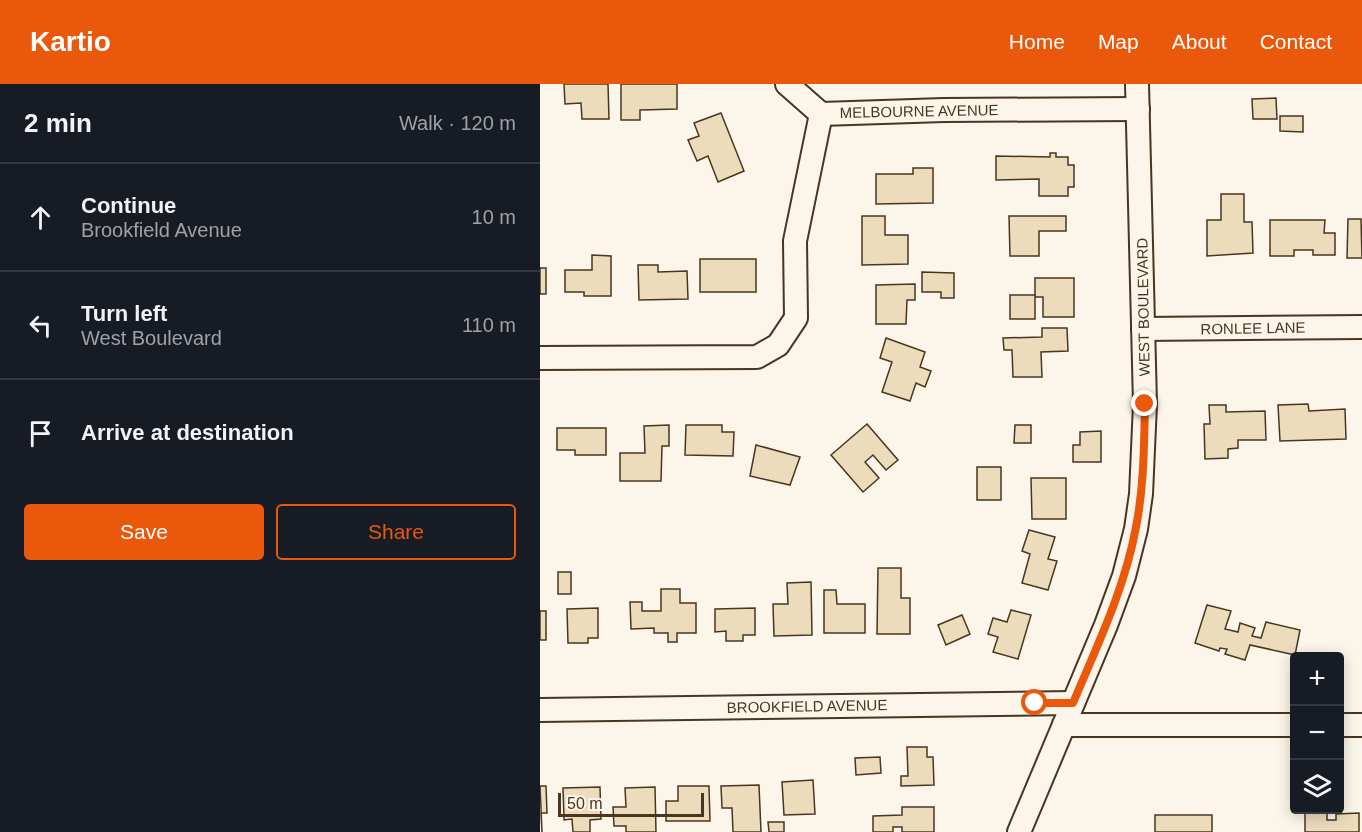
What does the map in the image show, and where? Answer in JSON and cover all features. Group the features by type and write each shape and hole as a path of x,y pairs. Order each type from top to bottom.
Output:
{"street":[{"path":"787,84 820,114"},
{"name":"WEST BOULEVARD","path":"1019,832 1113,606 1136,529 1144,447 1137,84"},
{"name":"MELBOURNE AVENUE","path":"540,358 757,357 778,345 796,318 795,241 820,114 944,110 1138,109"},
{"name":"RONLEE LANE","path":"1143,328 1362,327"},
{"name":"BROOKFIELD AVENUE","path":"540,710 1073,703"},
{"path":"1064,724 1290,725"},
{"path":"1344,725 1362,725"}],"building":[{"path":"564,84 608,84 609,119 582,119 581,103 565,104"},
{"path":"621,84 677,84 677,109 640,110 640,120 621,120"},
{"path":"1276,98 1277,119 1253,119 1252,99"},
{"path":"721,113 744,171 718,182 708,156 697,161 688,140 699,136 694,123"},
{"path":"1280,116 1303,116 1303,132 1280,131"},
{"path":"1050,153 1056,153 1056,157 1068,157 1068,165 1074,165 1074,187 1068,187 1068,196 1039,196 1039,179 996,180 996,156 1050,157"},
{"path":"913,168 933,168 933,203 876,204 876,174 913,174"},
{"path":"1221,194 1244,194 1244,222 1252,222 1253,253 1207,256 1207,220 1221,220"},
{"path":"862,216 885,216 885,235 908,235 908,264 862,265"},
{"path":"1009,216 1066,216 1066,231 1039,231 1039,256 1010,256"},
{"path":"1348,219 1361,219 1362,258 1347,258"},
{"path":"1270,220 1325,220 1324,233 1335,233 1335,255 1313,255 1313,250 1294,250 1294,256 1270,256"},
{"path":"592,255 611,256 611,296 584,296 584,292 565,292 565,270 592,270"},
{"path":"700,259 756,259 756,292 700,292"},
{"path":"638,265 658,265 658,272 687,271 688,299 639,300"},
{"path":"540,268 546,268 546,294 540,294"},
{"path":"922,272 954,273 954,298 941,298 941,292 922,292"},
{"path":"1035,278 1074,278 1074,317 1043,317 1043,297 1035,297"},
{"path":"915,284 915,300 907,300 906,324 876,324 876,285"},
{"path":"1010,295 1035,295 1035,319 1010,319"},
{"path":"1042,328 1067,328 1068,351 1041,352 1042,377 1013,377 1012,350 1004,350 1003,338 1042,337"},
{"path":"886,338 925,352 920,367 931,371 925,387 916,383 910,401 882,392 892,362 880,358"},
{"path":"1308,404 1309,411 1345,409 1346,439 1280,441 1278,405"},
{"path":"1209,405 1226,405 1226,412 1265,411 1266,440 1238,440 1238,448 1228,449 1228,458 1205,459 1204,424 1210,424"},
{"path":"867,424 898,460 886,470 873,455 865,462 879,478 863,492 831,455"},
{"path":"669,425 669,446 662,446 661,481 620,481 620,453 645,453 644,426"},
{"path":"686,425 722,425 722,432 734,432 733,456 685,455"},
{"path":"1015,425 1031,425 1031,443 1014,443"},
{"path":"557,428 606,428 606,455 575,455 575,450 557,450"},
{"path":"1101,431 1101,462 1073,462 1073,445 1080,445 1080,432"},
{"path":"756,445 800,457 790,485 750,476"},
{"path":"977,467 1001,467 1001,500 977,500"},
{"path":"1031,478 1066,478 1066,519 1032,519"},
{"path":"1029,530 1055,537 1048,559 1057,561 1048,590 1022,583 1030,554 1022,551"},
{"path":"878,568 901,568 901,598 910,598 910,634 877,634"},
{"path":"558,572 571,572 571,594 558,594"},
{"path":"811,582 812,635 774,636 773,604 788,604 787,583"},
{"path":"661,589 680,589 680,603 696,603 696,633 677,633 677,642 668,642 668,633 654,633 654,628 631,629 630,602 642,602 642,611 661,611"},
{"path":"824,590 836,590 837,604 865,604 865,633 824,633"},
{"path":"1207,605 1231,611 1225,629 1238,632 1240,623 1255,628 1252,636 1261,638 1266,622 1300,630 1296,652 1290,654 1250,645 1245,660 1225,654 1227,649 1220,648 1219,651 1195,643"},
{"path":"598,608 598,638 588,638 588,643 568,643 567,609"},
{"path":"755,608 755,635 743,635 743,641 726,641 726,631 715,632 715,609"},
{"path":"1011,610 1031,615 1018,659 993,652 998,637 988,634 993,618 1007,622"},
{"path":"540,611 546,611 546,640 540,640"},
{"path":"962,615 970,634 946,645 938,625"},
{"path":"907,747 927,747 927,757 933,757 934,785 901,786 901,776 908,776"},
{"path":"880,757 881,773 856,775 855,758"},
{"path":"813,780 815,814 784,815 782,782"},
{"path":"759,785 761,832 733,832 732,808 722,808 721,786"},
{"path":"540,786 546,786 547,813 541,813"},
{"path":"678,786 709,786 710,821 666,821 666,801 678,801"},
{"path":"600,787 601,819 590,820 590,832 573,832 572,819 564,820 563,788"},
{"path":"655,787 656,832 626,832 626,826 614,826 613,807 626,807 625,788"},
{"path":"902,807 934,807 934,832 902,832 902,827 893,827 893,832 873,832 873,816 902,815"},
{"path":"1359,813 1359,832 1305,832 1305,814 1327,814 1327,820 1336,820 1336,814"},
{"path":"1155,815 1212,815 1212,832 1155,832"},
{"path":"768,822 784,822 784,832 769,832"}],"route":[{"path":"1035,703 1073,703 1106,625 1124,576 1136,529 1141,494 1145,404"}]}
